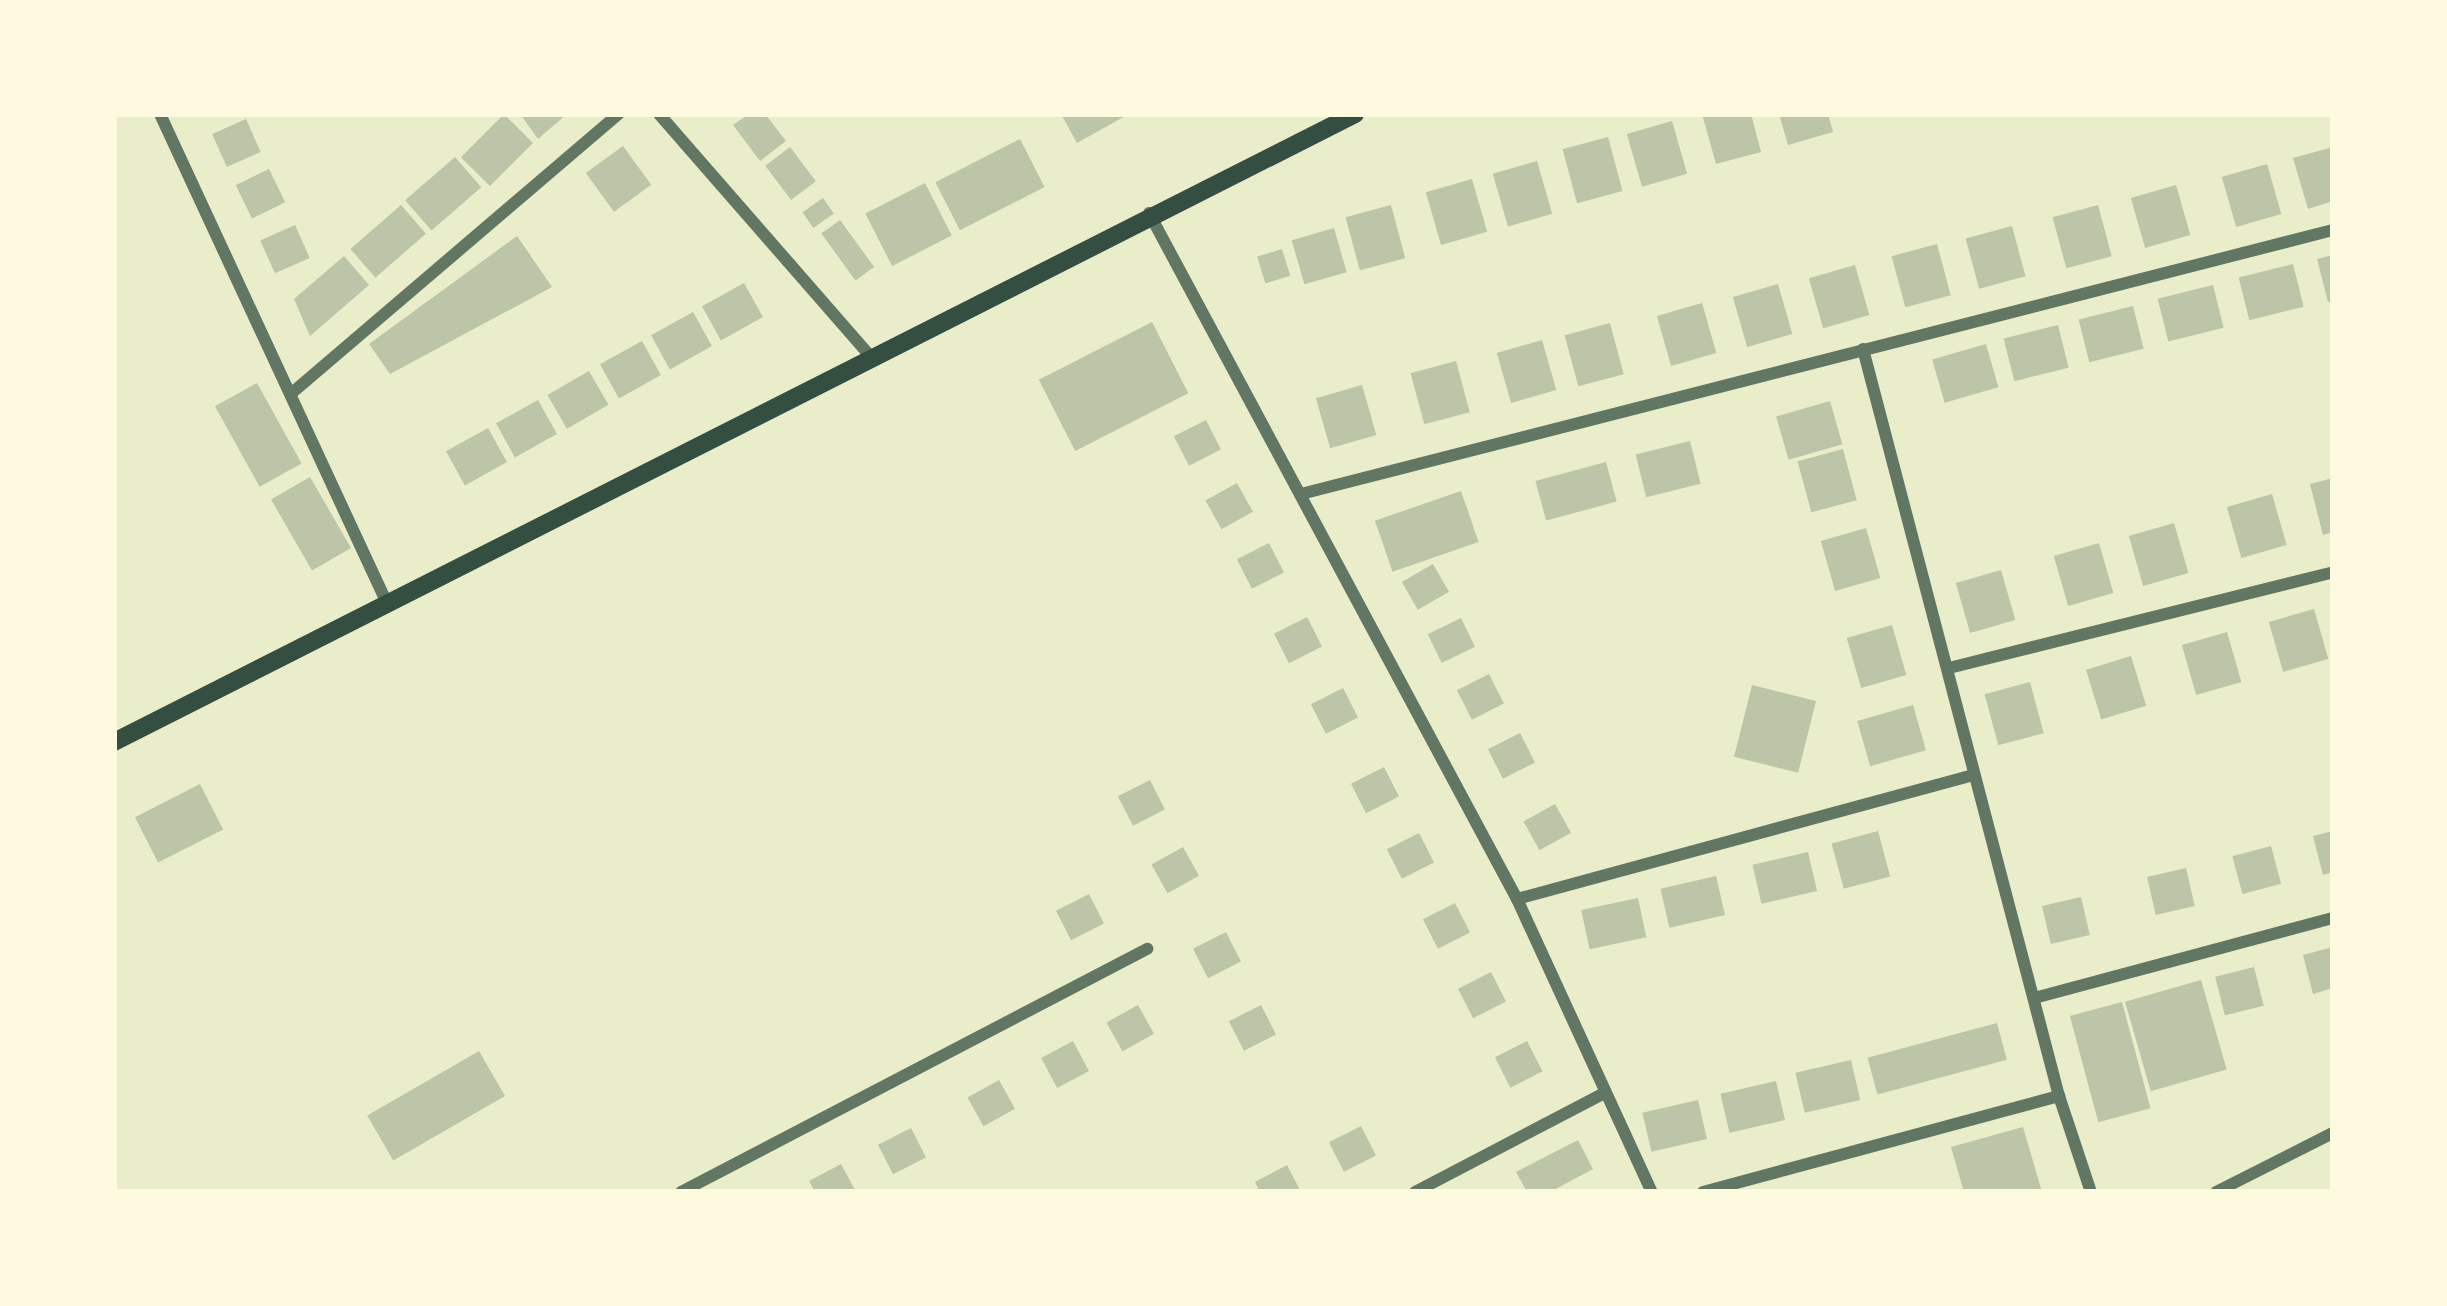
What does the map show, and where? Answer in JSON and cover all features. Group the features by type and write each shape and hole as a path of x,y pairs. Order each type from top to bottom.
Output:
{"main road":[{"path":"114,742 1149,213 1355,114"}],"street":[{"path":"160,114 293,392 386,601"},
{"path":"293,392 619,114"},
{"path":"659,114 870,356"},
{"path":"1149,213 1517,899 1652,1192"},
{"path":"1301,494 2333,230"},
{"path":"1863,349 2038,998 2059,1096 2091,1192"},
{"path":"1949,668 2333,572"},
{"path":"1517,899 1975,775"},
{"path":"2038,998 2333,919"},
{"path":"681,1192 1147,949"},
{"path":"1415,1192 1604,1093"},
{"path":"1702,1192 2059,1096"},
{"path":"2216,1192 2333,1133"}],"building":[{"path":"504,114 533,143 490,186 461,157"},
{"path":"520,114 567,114 538,139"},
{"path":"749,114 765,114 786,141 760,161 733,125"},
{"path":"1061,114 1129,114 1077,143"},
{"path":"1702,114 1751,114 1761,152 1716,164"},
{"path":"1779,114 1828,114 1833,132 1788,145"},
{"path":"246,119 261,152 227,167 212,134"},
{"path":"1672,121 1687,174 1642,187 1627,134"},
{"path":"1608,137 1622,191 1577,203 1563,149"},
{"path":"1020,139 1045,187 960,230 935,182"},
{"path":"623,146 651,185 614,212 586,173"},
{"path":"790,147 816,181 791,200 765,166"},
{"path":"2333,147 2333,201 2308,209 2293,158"},
{"path":"455,157 481,187 431,230 405,200"},
{"path":"1537,161 1552,214 1508,227 1493,174"},
{"path":"2267,164 2281,214 2236,227 2222,177"},
{"path":"269,169 285,202 252,218 236,185"},
{"path":"1472,179 1487,232 1441,245 1426,192"},
{"path":"925,183 952,236 892,266 865,213"},
{"path":"2176,185 2190,235 2145,248 2131,198"},
{"path":"823,198 834,214 813,228 803,212"},
{"path":"401,205 426,234 375,278 350,249"},
{"path":"1391,205 1405,258 1360,270 1346,217"},
{"path":"2098,205 2112,256 2066,268 2053,217"},
{"path":"840,220 874,267 855,280 821,234"},
{"path":"295,225 310,258 275,273 260,240"},
{"path":"2012,226 2025,276 1979,289 1966,238"},
{"path":"1334,228 1347,272 1304,284 1292,240"},
{"path":"517,236 552,287 390,374 369,344"},
{"path":"1937,244 1951,295 1905,307 1892,256"},
{"path":"1282,249 1290,276 1265,283 1257,257"},
{"path":"2333,255 2333,301 2328,302 2317,259"},
{"path":"344,256 369,285 310,336 294,299"},
{"path":"2293,264 2304,307 2249,320 2239,278"},
{"path":"1855,265 1869,315 1823,328 1809,278"},
{"path":"744,283 763,317 721,340 702,306"},
{"path":"1778,284 1792,334 1747,347 1733,297"},
{"path":"2213,285 2224,328 2168,341 2158,299"},
{"path":"1702,303 1716,353 1671,366 1657,316"},
{"path":"2133,306 2144,349 2089,362 2079,320"},
{"path":"693,312 712,346 670,369 651,335"},
{"path":"1152,322 1188,393 1075,451 1039,380"},
{"path":"1610,323 1624,374 1578,386 1565,335"},
{"path":"2058,325 2069,368 2014,381 2004,339"},
{"path":"1542,340 1556,390 1511,403 1497,353"},
{"path":"642,341 661,375 619,398 600,364"},
{"path":"1986,344 1998,387 1945,403 1932,359"},
{"path":"1456,361 1470,412 1424,424 1411,373"},
{"path":"589,371 608,405 567,429 547,395"},
{"path":"257,383 302,463 260,487 215,406"},
{"path":"1362,385 1376,435 1330,448 1316,398"},
{"path":"538,400 557,434 515,457 496,423"},
{"path":"1830,401 1842,444 1789,460 1776,416"},
{"path":"1206,420 1221,449 1189,466 1174,436"},
{"path":"488,428 507,462 465,485 446,451"},
{"path":"1690,441 1701,484 1646,497 1636,455"},
{"path":"1843,449 1857,500 1811,512 1798,461"},
{"path":"1606,462 1617,502 1546,520 1535,481"},
{"path":"310,477 351,548 312,571 271,500"},
{"path":"2333,478 2333,532 2323,535 2310,484"},
{"path":"1237,483 1253,512 1222,529 1206,500"},
{"path":"1461,491 1479,542 1393,572 1375,521"},
{"path":"2272,494 2287,545 2241,558 2227,507"},
{"path":"2174,523 2188,573 2143,586 2129,536"},
{"path":"1866,528 1880,578 1835,591 1821,541"},
{"path":"1269,543 1284,572 1252,589 1237,559"},
{"path":"2099,543 2113,593 2068,606 2054,556"},
{"path":"1433,564 1449,592 1418,610 1402,582"},
{"path":"2001,570 2015,620 1970,633 1956,583"},
{"path":"2314,609 2328,659 2283,672 2269,622"},
{"path":"1307,617 1322,646 1289,663 1274,634"},
{"path":"1461,618 1475,647 1442,663 1428,634"},
{"path":"1892,625 1906,675 1861,688 1847,638"},
{"path":"2227,632 2241,682 2196,695 2182,645"},
{"path":"2131,656 2146,706 2101,719 2086,670"},
{"path":"1489,674 1504,703 1472,720 1457,690"},
{"path":"2030,682 2044,733 1998,745 1985,694"},
{"path":"1752,685 1816,701 1798,773 1734,757"},
{"path":"1343,688 1358,717 1326,734 1311,704"},
{"path":"1913,705 1926,750 1870,766 1857,721"},
{"path":"1520,733 1535,762 1503,779 1488,749"},
{"path":"1384,767 1399,796 1366,813 1351,784"},
{"path":"1150,780 1165,809 1133,826 1118,796"},
{"path":"200,784 223,829 158,863 135,817"},
{"path":"1555,804 1571,833 1540,850 1524,821"},
{"path":"1878,831 1890,876 1844,889 1832,843"},
{"path":"2333,831 2333,872 2323,875 2313,836"},
{"path":"1419,833 1434,862 1402,879 1387,849"},
{"path":"2271,846 2281,884 2242,894 2232,856"},
{"path":"1183,847 1199,876 1168,893 1152,864"},
{"path":"1808,852 1817,891 1761,904 1752,865"},
{"path":"2186,868 2195,906 2156,915 2147,877"},
{"path":"1716,876 1725,915 1669,928 1660,889"},
{"path":"1089,894 1104,923 1071,940 1056,911"},
{"path":"2081,897 2090,935 2051,944 2042,906"},
{"path":"1638,898 1646,937 1590,949 1581,910"},
{"path":"1455,903 1470,932 1438,949 1423,919"},
{"path":"1226,932 1241,961 1208,978 1193,949"},
{"path":"2333,947 2333,988 2313,994 2303,955"},
{"path":"2254,967 2264,1006 2225,1015 2215,977"},
{"path":"1491,972 1506,1001 1473,1018 1458,989"},
{"path":"2201,980 2227,1069 2151,1091 2125,1002"},
{"path":"2122,1002 2150,1108 2098,1122 2070,1016"},
{"path":"1138,1005 1154,1034 1123,1051 1107,1022"},
{"path":"1261,1005 1276,1034 1244,1051 1229,1021"},
{"path":"1997,1023 2007,1060 1877,1094 1868,1058"},
{"path":"1073,1041 1089,1071 1057,1088 1041,1058"},
{"path":"1527,1041 1542,1071 1510,1088 1495,1057"},
{"path":"479,1051 505,1096 393,1161 367,1116"},
{"path":"1851,1060 1860,1100 1805,1113 1795,1073"},
{"path":"999,1080 1015,1109 984,1126 968,1097"},
{"path":"1776,1081 1785,1120 1729,1133 1720,1094"},
{"path":"1698,1100 1707,1139 1651,1152 1642,1113"},
{"path":"1361,1126 1376,1155 1344,1172 1329,1142"},
{"path":"2023,1127 2042,1192 1964,1192 1951,1147"},
{"path":"911,1128 926,1157 893,1174 878,1145"},
{"path":"1578,1140 1593,1169 1550,1192 1527,1192 1516,1172"},
{"path":"841,1164 856,1192 815,1192 809,1181"},
{"path":"1287,1165 1301,1192 1260,1192 1255,1182"}]}
